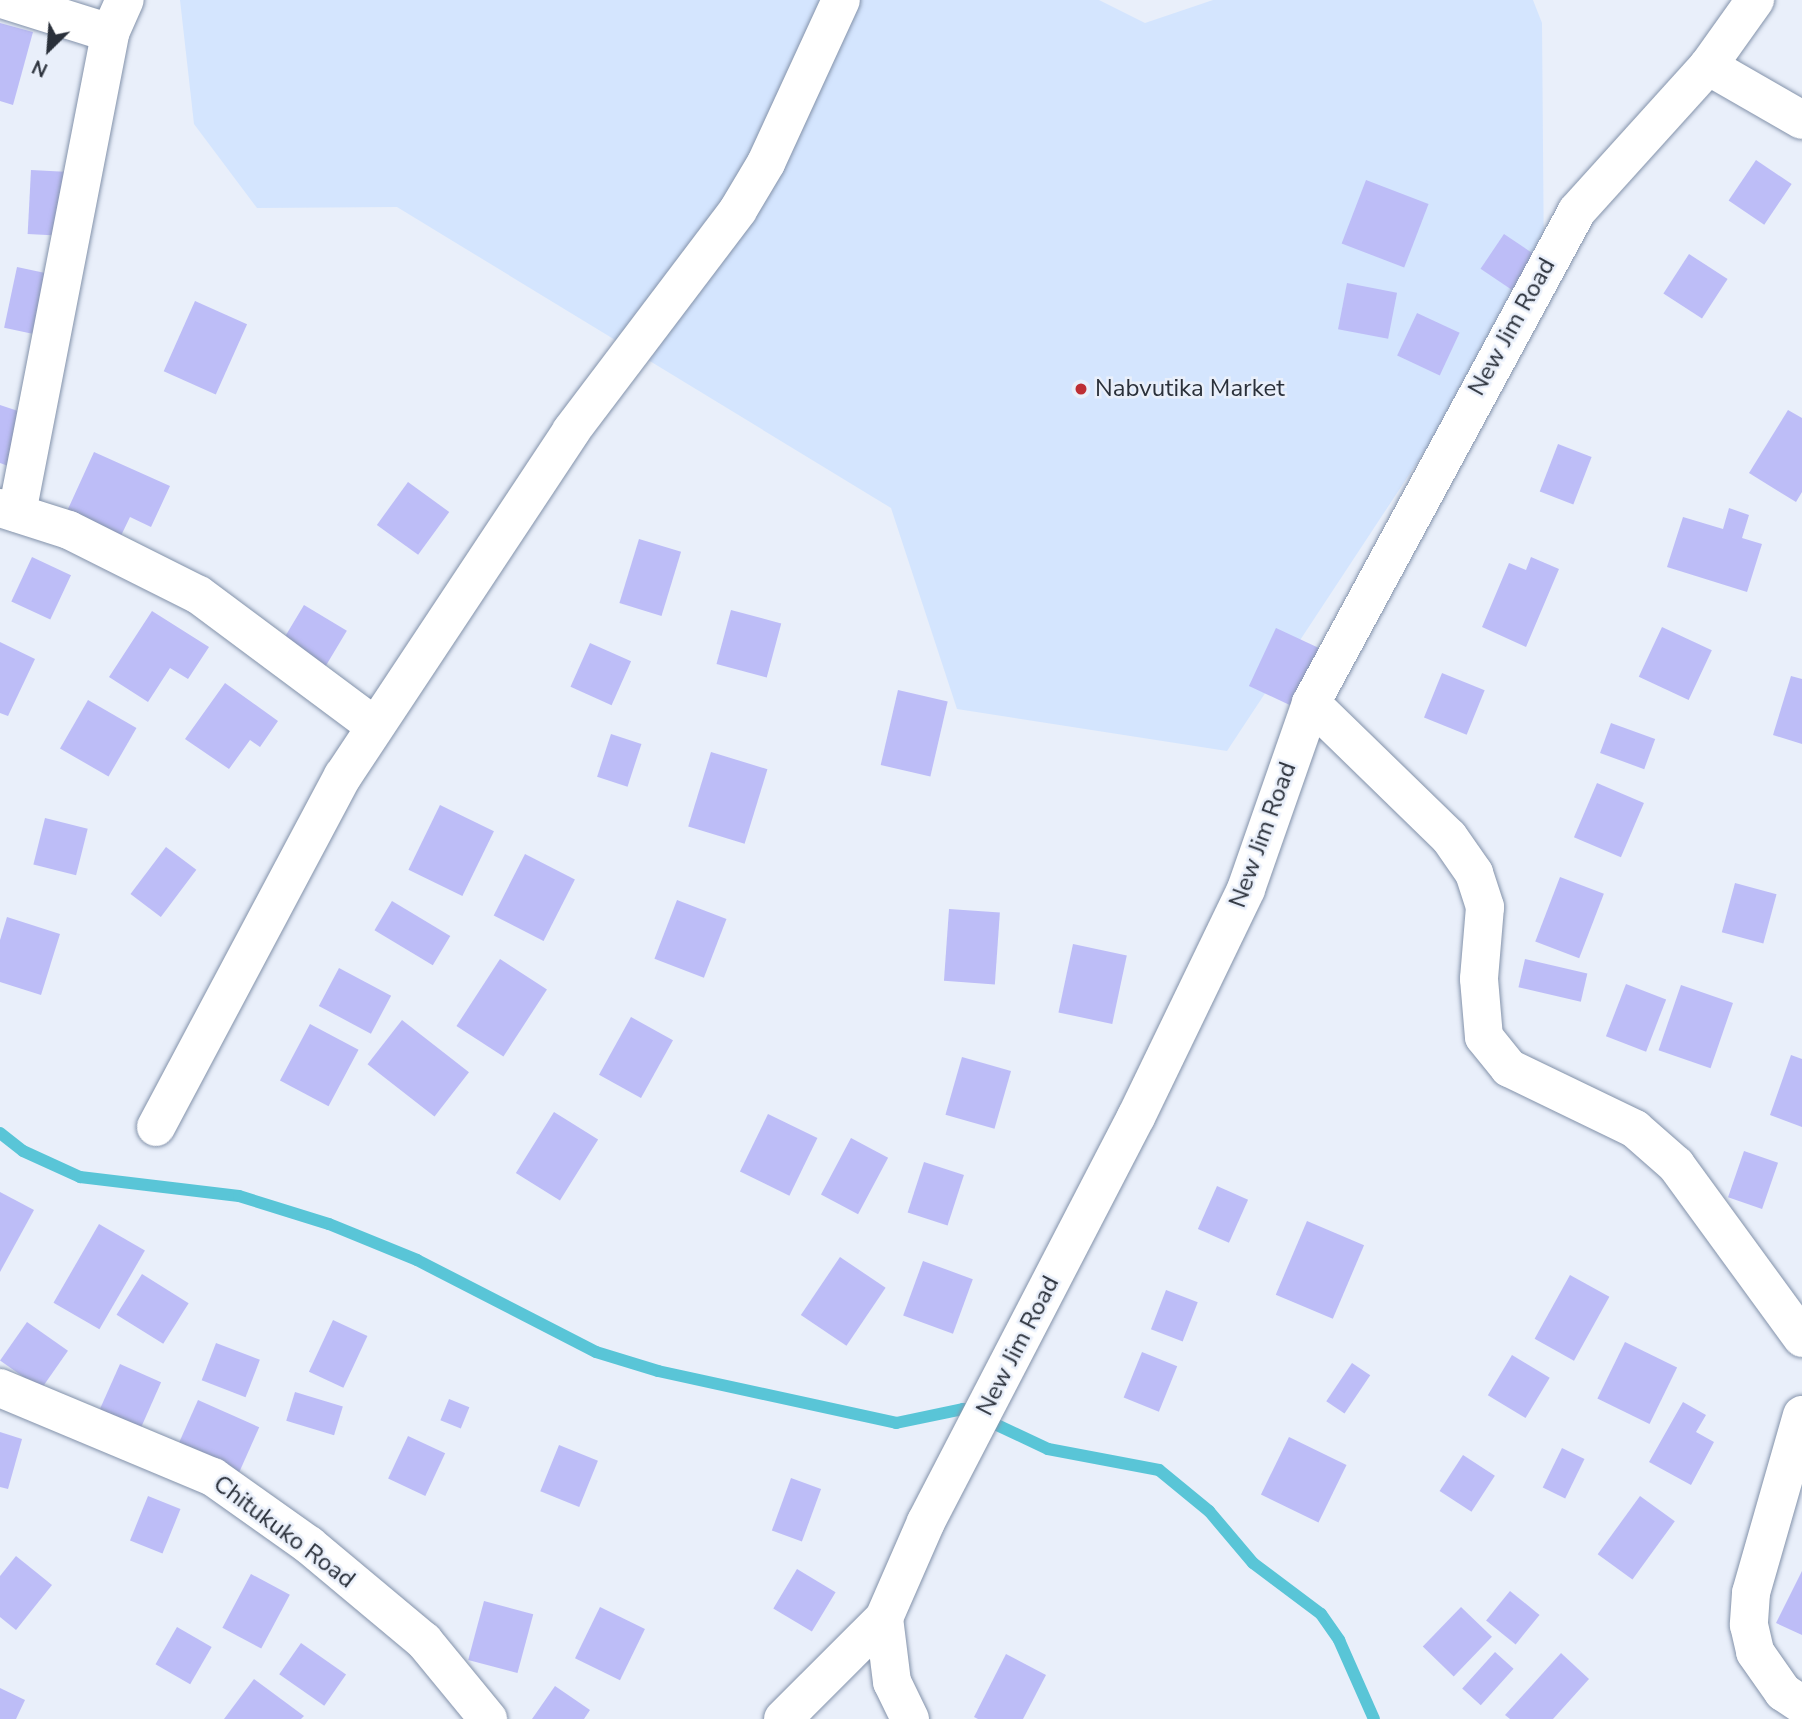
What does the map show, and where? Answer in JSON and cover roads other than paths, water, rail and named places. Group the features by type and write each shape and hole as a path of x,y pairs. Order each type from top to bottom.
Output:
{"street":[{"path":"5,0 118,16 8,510 69,530 200,595 375,726"},
{"path":"156,1128 343,776 570,431 738,210 766,163 841,0"},
{"name":"New Jim Road","path":"884,1618 965,1446 1246,889 1311,703 1577,211 1708,66 1755,0"},
{"path":"1708,66 1802,120"},
{"path":"1311,703 1449,837 1474,873 1485,907 1479,979 1484,1037 1509,1068 1635,1129 1676,1165 1802,1338"},
{"name":"Chitukuko Road","path":"0,1388 213,1477 309,1545 424,1641 488,1719"},
{"path":"1802,1415 1751,1593 1749,1625 1755,1652 1783,1692 1802,1705"},
{"path":"783,1719 884,1618"},
{"path":"884,1618 892,1682 910,1719"}],"waterway":[{"path":"0,1133 23,1151 80,1177 239,1196 329,1224 417,1260 596,1352 658,1371 896,1423 963,1409 1048,1449 1159,1470 1209,1511 1253,1563 1321,1614 1339,1640 1374,1719"}],"place":[{"name":"Nabvutika Market","path":"1081,389"}]}
